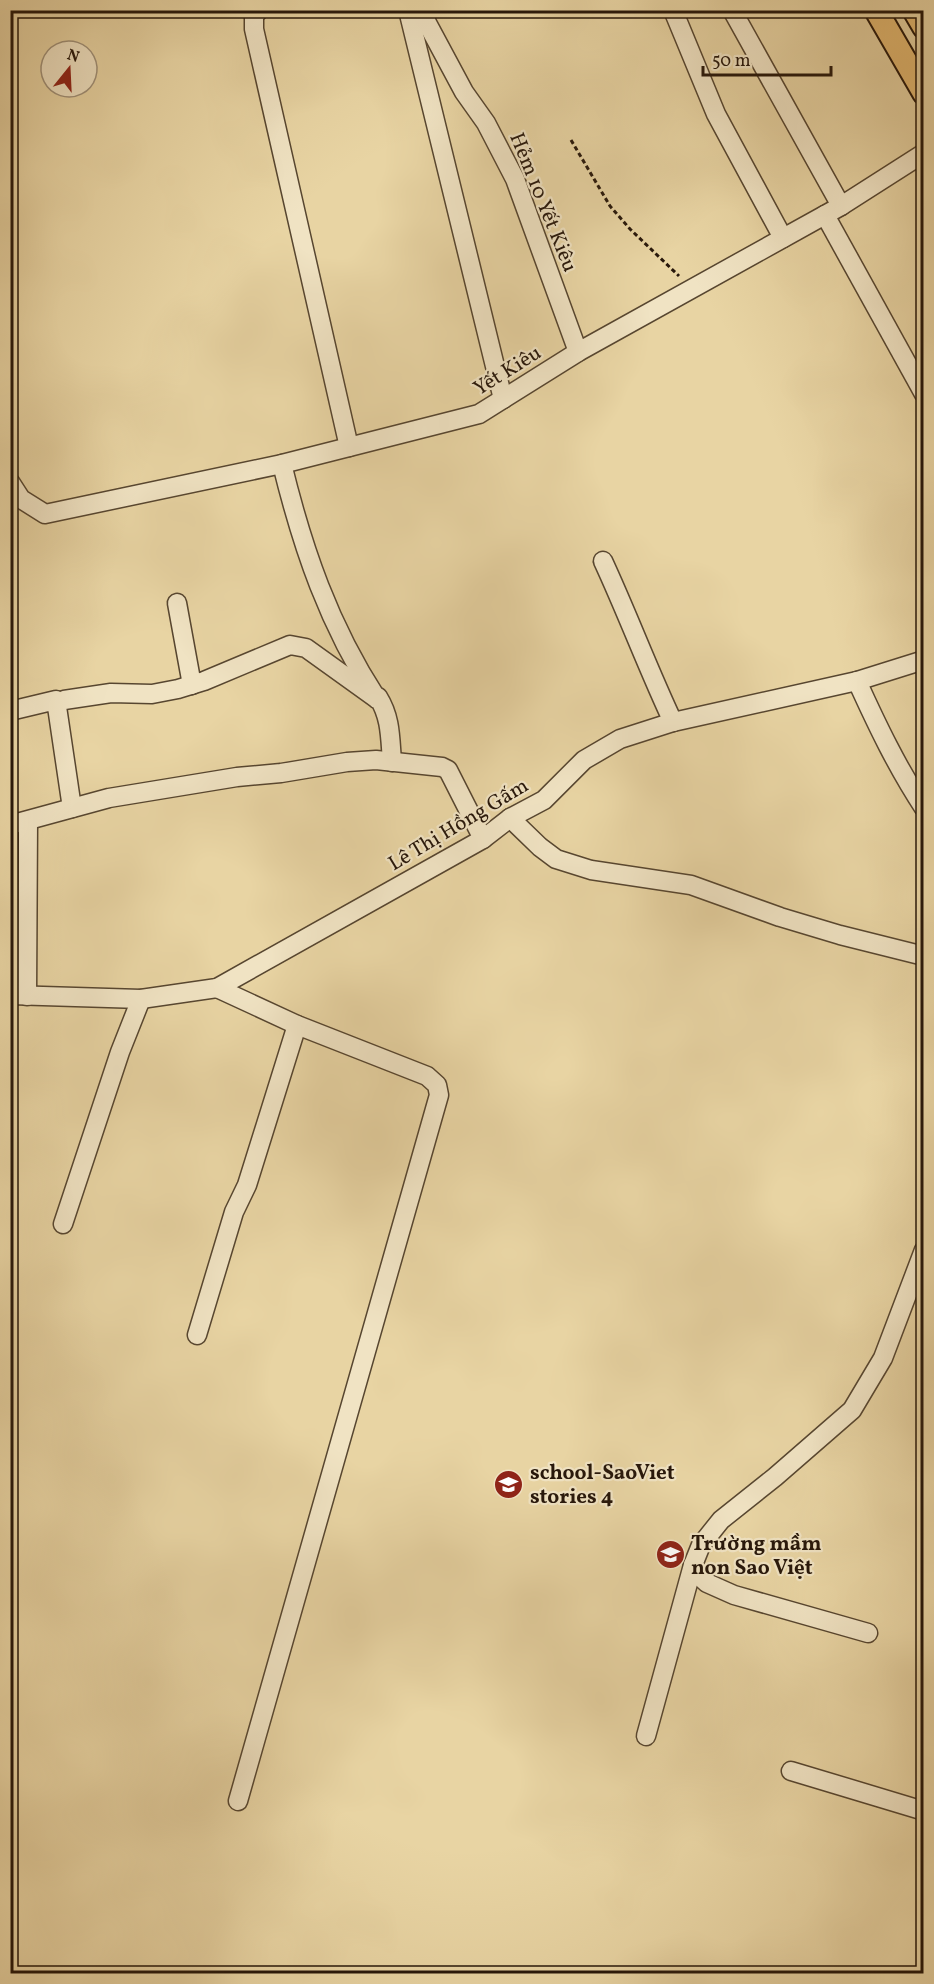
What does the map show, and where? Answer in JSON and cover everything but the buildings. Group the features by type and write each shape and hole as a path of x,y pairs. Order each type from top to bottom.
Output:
{"main road":[{"path":"876,10 924,93"},
{"path":"914,10 924,27"}],"street":[{"path":"259,10 254,16 254,29 349,447"},
{"path":"408,10 503,399"},
{"name":"Hẻm 10 Yết Kiêu","path":"423,10 427,23 464,92 486,123 515,178 578,352"},
{"path":"673,10 716,114 783,238"},
{"path":"732,10 841,206"},
{"name":"Yết Kiêu","path":"10,482 21,499 45,514 282,464 479,414 578,352 841,206 924,153"},
{"path":"825,215 924,394"},
{"path":"282,464 299,528 326,604 349,654 377,699"},
{"path":"603,561 673,722"},
{"path":"177,603 192,685"},
{"path":"64,700 111,693 152,694 192,685 290,645 298,645 306,648 377,699 378,697 388,716 392,762"},
{"name":"Lê Thị Hồng Gấm","path":"19,996 141,999 217,988 483,839 510,818 544,800 584,760 620,739 673,722 858,681 924,660"},
{"path":"858,681 879,731 907,782 924,807"},
{"path":"10,711 56,700 72,808"},
{"path":"19,996 19,823 109,798 237,777 281,773 365,760 442,766 448,770 483,839"},
{"path":"510,818 556,859 591,870 691,885 780,917 924,956"},
{"path":"217,988 297,1024 427,1076 437,1085 440,1095 238,1801"},
{"path":"63,1224 120,1052 141,999"},
{"path":"197,1335 234,1212 247,1185 297,1024"},
{"path":"646,1736 693,1565 701,1545 721,1520 852,1410 883,1358 924,1250"},
{"path":"693,1565 697,1574 707,1583 734,1595 868,1633"},
{"path":"791,1771 924,1811"}],"path":[{"path":"572,140 615,212 691,288"}],"place":[{"name":"school-SaoViet stories 4","path":"509,1484"},
{"name":"Trường mầm non Sao Việt","path":"670,1555"}]}
